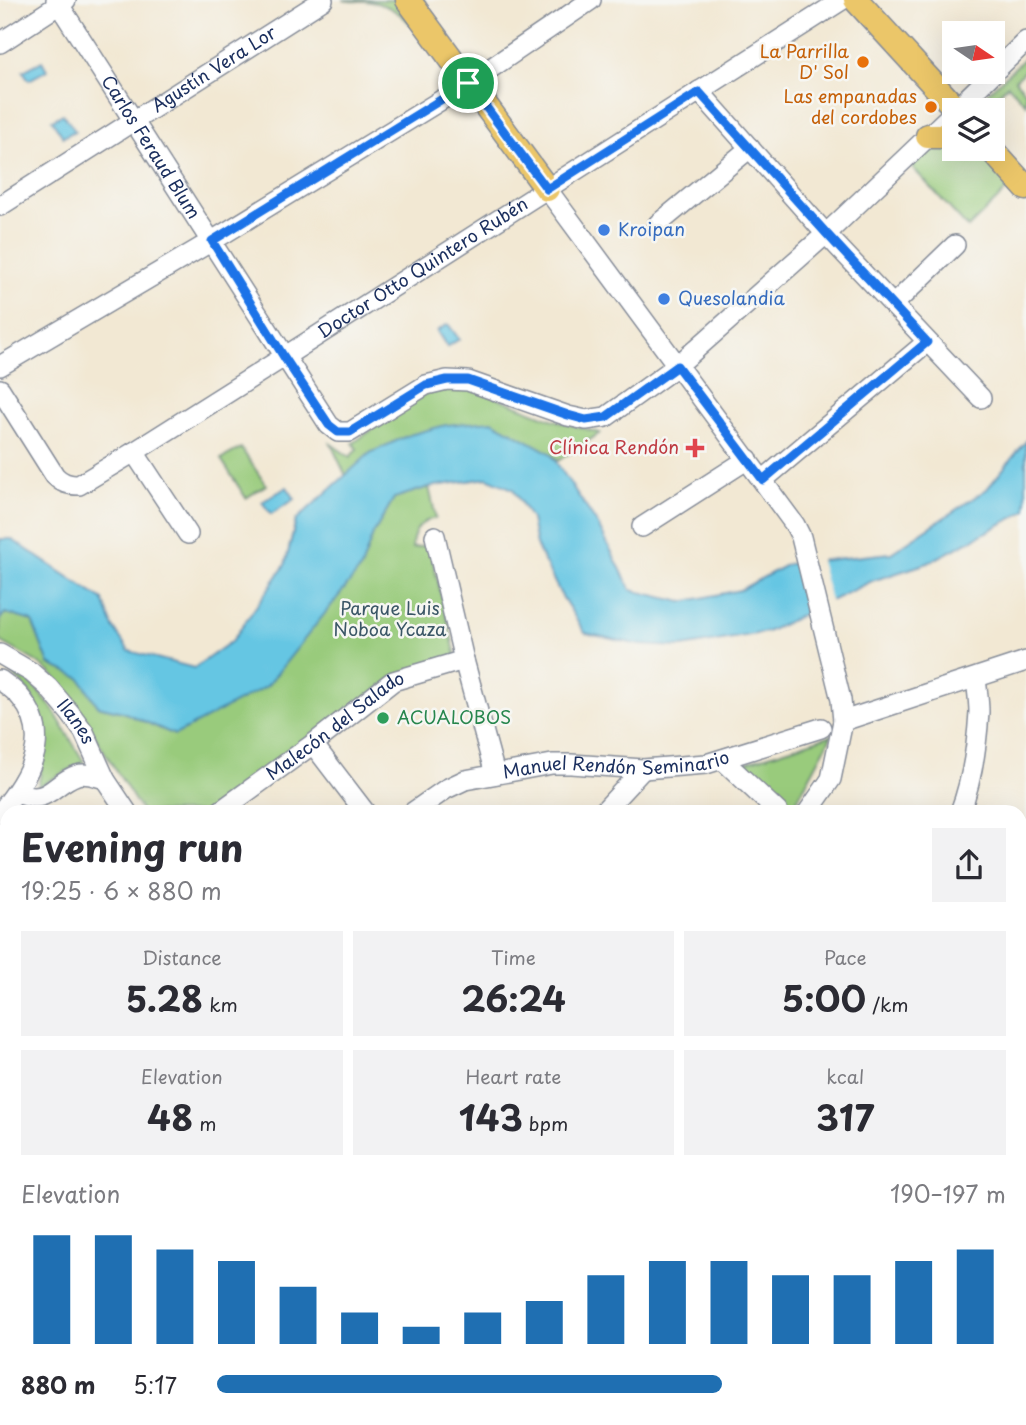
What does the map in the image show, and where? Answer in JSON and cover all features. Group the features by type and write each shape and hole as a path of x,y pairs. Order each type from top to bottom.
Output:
{"main road":[{"path":"856,0 944,98"},
{"path":"415,9 547,189"},
{"path":"928,136 942,136"},
{"path":"1002,161 1026,188"}],"street":[{"path":"392,0 415,9"},
{"path":"0,366 212,241 468,83 591,0"},
{"name":"Doctor Otto Quintero Rubén","path":"0,389 60,482 79,485 86,482 842,0"},
{"name":"Agustín Vera Lor","path":"0,206 323,1"},
{"path":"0,43 61,2"},
{"name":"Carlos Feraud Blum","path":"61,2 133,121 284,357 329,425 338,432 350,432 426,385 447,380 468,380 586,420 606,417 677,366"},
{"path":"967,98 1026,41"},
{"path":"699,92 826,233 981,398"},
{"path":"677,366 826,233 942,123"},
{"path":"658,224 750,148"},
{"path":"547,189 796,525 830,652 843,721 831,779 813,805"},
{"path":"894,305 955,245"},
{"path":"763,480 927,342"},
{"path":"134,452 188,534"},
{"path":"642,527 748,459"},
{"path":"435,536 464,660 495,774"},
{"name":"Ilanes","path":"0,654 31,672 48,687 84,732 105,779 122,805"},
{"name":"Malecón del Salado","path":"229,805 313,744 393,681 464,660"},
{"path":"843,721 1026,661"},
{"path":"963,805 974,758 979,710 976,678"},
{"path":"0,680 21,697 32,715 37,736 35,757 17,793 7,805"},
{"name":"Manuel Rendón Seminario","path":"424,805 446,789 465,780 495,774 561,764 643,769 706,764 821,728"},
{"path":"313,744 360,805"},
{"path":"723,760 771,805"},
{"path":"610,805 643,769"},
{"path":"17,793 29,798 39,798 77,775 88,774 105,779"}],"green space":[{"path":"343,0 424,0 425,3 410,24 384,5"},
{"path":"1024,59 1026,69 1015,80 1026,92 1026,104 1008,85 993,98 982,98 997,84 1005,84 1005,76"},
{"path":"940,145 942,161 990,161 1012,185 968,228 911,166 930,149"},
{"path":"467,386 551,419 600,433 558,461 550,453 409,435 370,453 346,476 331,444 350,457 357,449 353,443 427,392"},
{"path":"241,448 266,485 246,498 221,459"},
{"name":"Parque Luis Noboa Ycaza","path":"429,487 436,518 418,528 412,548 429,545 456,656 394,677 225,805 138,805 66,690 50,672 0,641 0,619 5,613 32,621 49,664 80,677 98,706 123,712 175,735 361,568 373,534 394,498"},
{"path":"13,671 30,681 52,708 84,762 38,787 42,766 40,719 31,695"},
{"path":"832,735 795,805 781,805 738,765"}],"water":[{"path":"42,61 47,70 29,80 23,71"},
{"path":"63,114 75,131 63,137 52,120"},
{"path":"448,324 459,339 447,347 437,331"},
{"path":"492,421 550,453 598,525 631,590 682,602 740,590 788,564 891,553 987,489 1026,441 1026,509 928,563 872,581 767,632 682,647 640,645 585,633 560,593 536,545 531,519 513,489 487,478 429,487 394,498 373,534 361,568 267,686 175,735 123,712 98,706 80,678 49,664 32,621 5,613 0,619 0,539 11,539 103,600 113,627 129,651 194,668 232,641 285,565 296,520 370,453 409,435 446,425"},
{"path":"287,487 295,499 271,514 262,502"}],"pier":[{"path":"819,557 832,605 810,615 795,562"}],"place":[{"name":"La Parrilla D' Sol","path":"863,62"},
{"name":"Las empanadas del cordobes","path":"931,107"},
{"name":"Kroipan","path":"604,230"},
{"name":"Quesolandia","path":"664,299"},
{"name":"Clínica Rendón","path":"695,448"},
{"name":"ACUALOBOS","path":"383,718"}],"route":[{"path":"468,83 547,189 699,92 927,342 763,480 677,366 606,417 586,420 468,380 447,380 426,385 350,432 338,432 329,425 284,357 212,241 468,83"}]}
